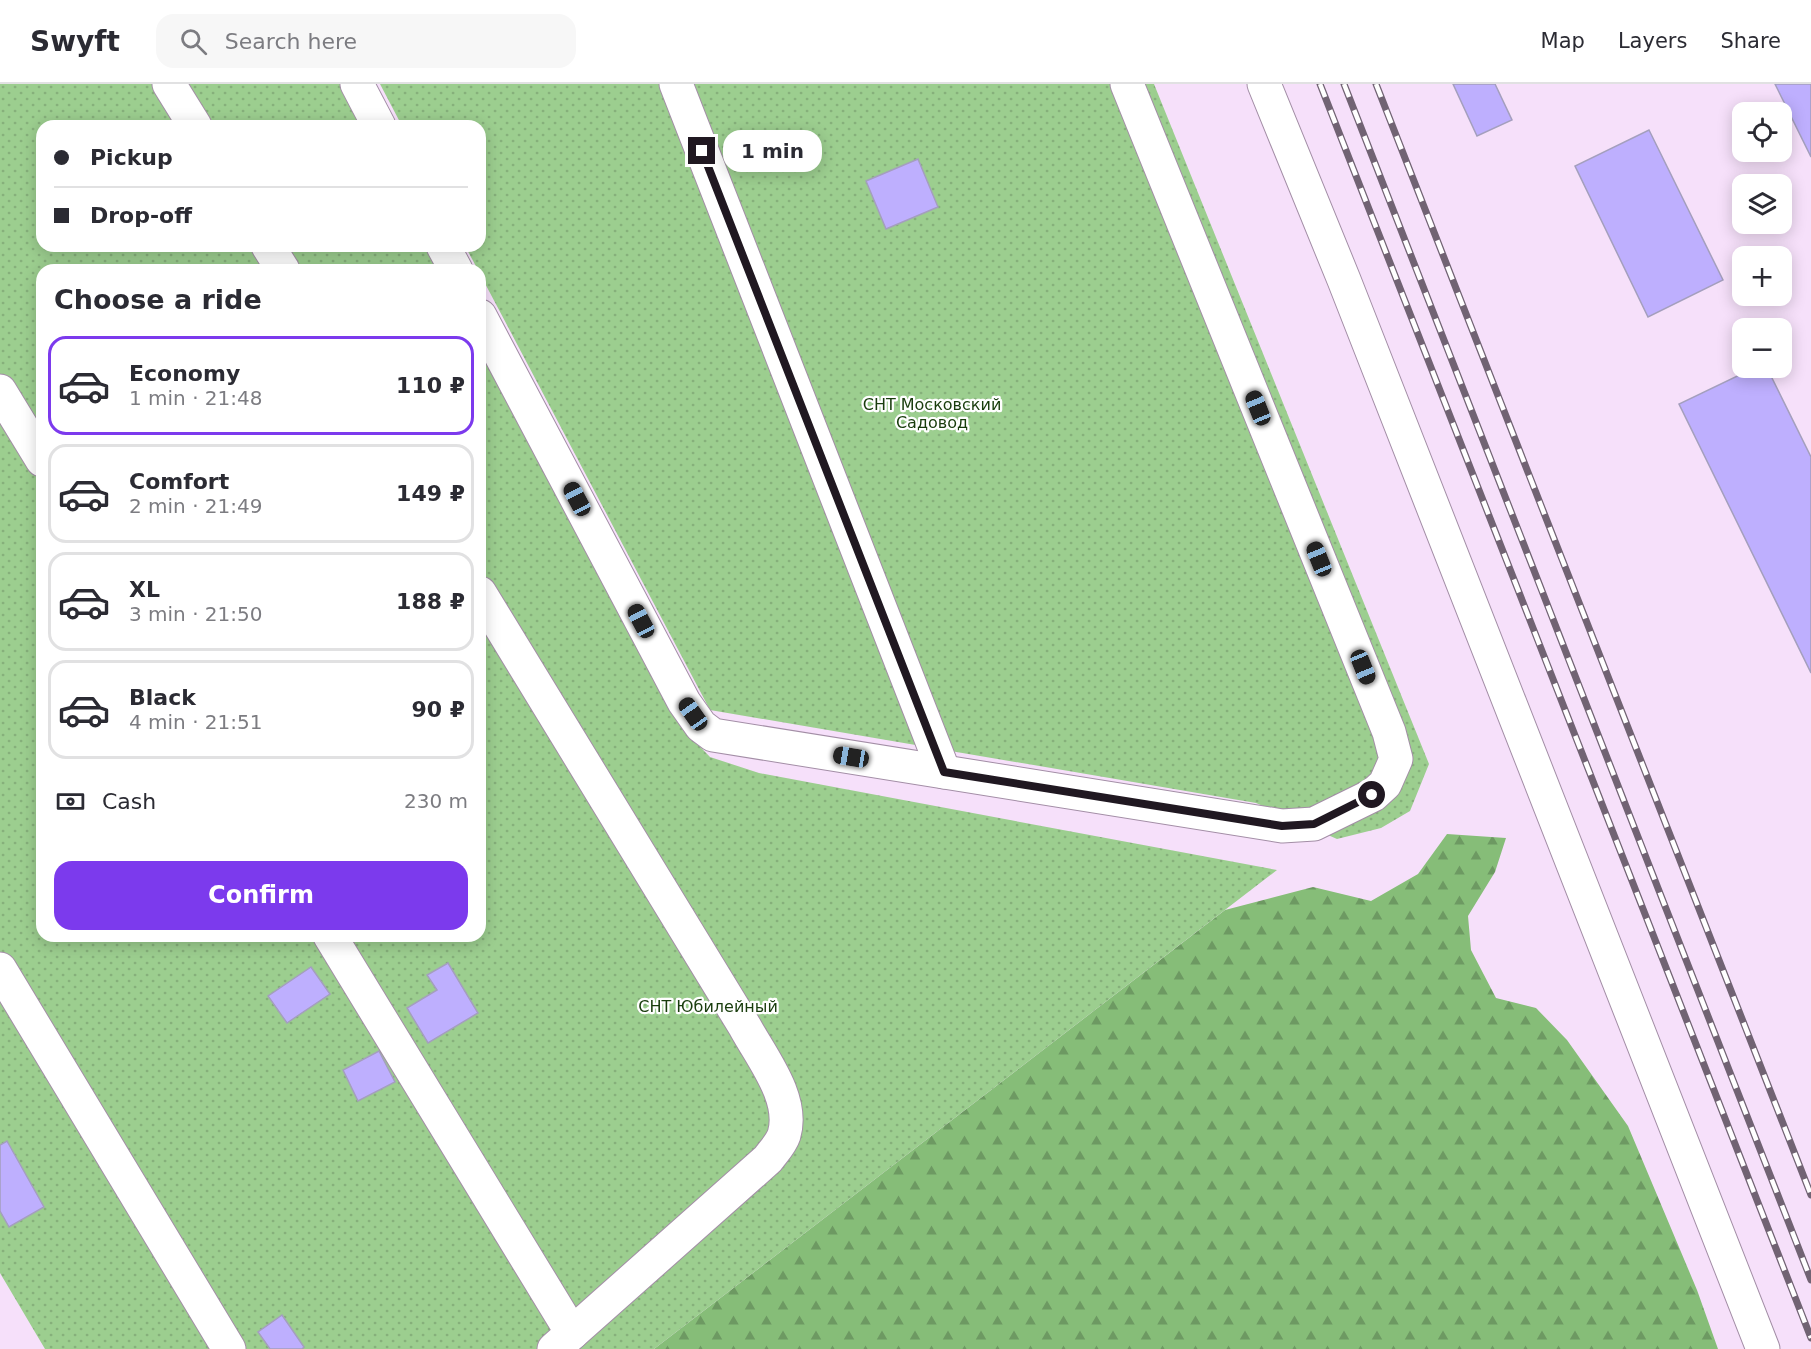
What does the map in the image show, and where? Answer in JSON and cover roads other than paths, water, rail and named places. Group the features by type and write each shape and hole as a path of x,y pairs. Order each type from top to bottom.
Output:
{"street":[{"path":"169,84 191,120"},
{"path":"357,84 376,120"},
{"path":"676,84 944,772"},
{"path":"486,327 684,702 701,726 713,735 1282,826 1314,824 1372,795 1385,784 1396,759 1389,732 1127,84"},
{"path":"1264,84 1353,302 1762,1349"},
{"path":"0,391 36,450"},
{"path":"333,942 563,1341 768,1159 783,1137 786,1120 784,1096 745,1027 486,603"},
{"path":"0,969 229,1349"}],"railway":[{"path":"1320,84 1811,1338"},
{"path":"1344,84 1811,1280"},
{"path":"1376,84 1811,1195"}],"park label":[{"name":"СНТ Московский Садовод","path":"932,413"},
{"name":"СНТ Юбилейный","path":"708,1006"}]}
